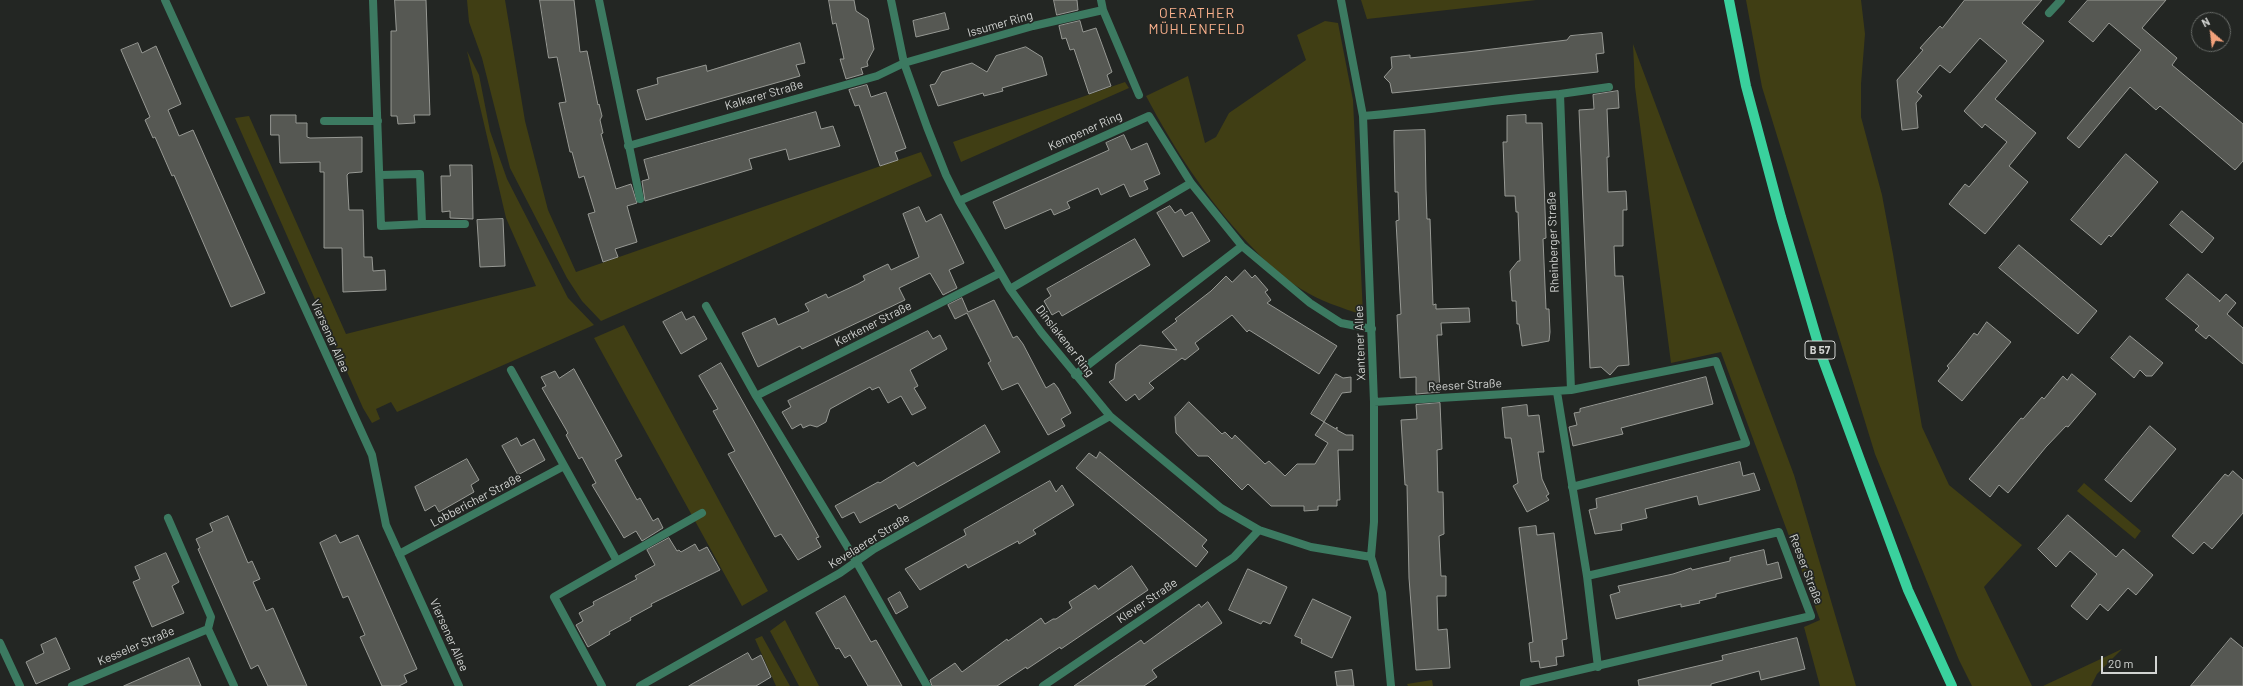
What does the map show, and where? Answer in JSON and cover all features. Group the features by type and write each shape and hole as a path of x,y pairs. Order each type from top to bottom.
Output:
{"main road":[{"name":"B 57","path":"1728,0 1746,86 1781,217 1822,357 1908,590 1952,686"}],"street":[{"name":"Viersener Allee","path":"165,0 372,455 386,525 459,686"},
{"path":"373,0 381,226 465,224"},
{"path":"599,0 640,199"},
{"name":"Dinslakener Ring","path":"891,0 904,63 927,128 946,175 1010,289 1076,375 1110,416 1221,508 1259,530 1311,547 1371,557"},
{"path":"1101,0 1103,10 1139,95"},
{"name":"Xantener Allee","path":"1341,0 1363,116 1374,402 1374,522 1371,557 1382,593 1391,686"},
{"path":"2049,13 2061,0"},
{"name":"Issumer Ring","path":"904,63 1033,26 1103,10"},
{"name":"Kalkarer Straße","path":"628,146 877,76 904,63"},
{"path":"1363,116 1439,109 1510,98 1560,94 1609,87"},
{"name":"Rheinberger Straße","path":"1560,94 1571,390"},
{"name":"Kempener Ring","path":"960,201 1149,116 1191,183 1242,246 1310,303 1341,323 1372,329"},
{"path":"324,121 378,121"},
{"path":"380,175 420,174 422,224"},
{"path":"1010,289 1191,183"},
{"path":"1076,375 1242,246"},
{"name":"Kerkener Straße","path":"756,396 1000,273"},
{"path":"706,306 756,396 856,561 927,686"},
{"name":"Reeser Straße","path":"1374,402 1557,392 1716,361 1746,443 1572,487"},
{"path":"511,370 617,561"},
{"path":"1557,392 1587,576 1598,667"},
{"name":"Kevelaerer Straße","path":"640,686 840,573 856,561 1110,416"},
{"name":"Lobbericher Straße","path":"399,554 564,466"},
{"path":"602,686 554,598 702,513"},
{"path":"168,518 211,617 208,629 234,686"},
{"name":"Klever Straße","path":"1043,686 1234,557 1259,530"},
{"name":"Reeser Straße","path":"1524,686 1524,683 1598,667 1811,616 1779,532 1587,576"},
{"name":"Kesseler Straße","path":"72,686 208,629"},
{"path":"0,643 20,686"}],"shaded area":[{"path":"467,0 505,0 525,121 548,210 576,272 921,152 932,176 601,321 582,301 567,278 510,168 482,58 469,22"},
{"path":"1361,0 1536,0 1367,19"},
{"path":"1746,0 1861,0 1865,34 1861,84 1861,117 1882,195 1922,427 1949,485 2022,545 1984,587 2032,686 1972,686 1959,660 1875,454 1762,87"},
{"path":"1325,21 1338,23 1353,100 1363,315 1331,304 1308,293 1287,279 1260,256 1232,225 1204,190 1168,136 1146,96 1188,76 1205,143 1216,137 1229,113 1306,60 1297,35"},
{"path":"1633,44 1794,475 1856,686 1820,686 1804,627 1820,620 1721,352 1671,363 1635,87"},
{"path":"467,51 479,75 490,131 507,179 568,298 594,325 397,412 391,402 376,409 380,419 372,423 363,408 235,118 249,116 346,334 536,286 506,218"},
{"path":"1125,82 1129,88 961,162 953,142"},
{"path":"624,325 768,591 742,606 594,338"},
{"path":"2084,483 2141,531 2135,539 2077,491"},
{"path":"785,620 819,686 799,686 770,631"},
{"path":"762,636 790,686 776,686 755,639"},
{"path":"2122,649 2097,674 2091,686 2043,686"},
{"path":"1432,680 1433,686 1408,686 1407,684"}],"building":[{"path":"395,0 426,0 430,115 414,115 415,123 398,124 397,116 391,116 391,31 396,31"},
{"path":"540,0 574,0 580,52 587,51 598,105 599,104 602,116 600,120 603,133 601,134 616,189 631,184 637,203 627,206 637,242 615,249 618,257 603,262 588,214 595,212 584,176 579,178 572,152 570,152 559,103 566,102 557,57 549,58"},
{"path":"829,0 854,0 856,11 868,19 874,49 867,62 868,66 861,68 863,74 846,79 840,59 844,59 836,23 833,24"},
{"path":"1054,0 1077,0 1078,10 1057,15"},
{"path":"1965,0 2042,0 2022,23 2044,41 1995,99 2036,133 2009,166 2028,182 1985,234 1949,204 1965,184 1969,187 2007,142 1985,124 1982,128 1964,111 2007,61 1980,38 1950,73 1940,65 1917,92 1922,96 1916,103 1918,128 1902,130 1897,80 1923,50 1920,48 1940,26 1942,28"},
{"path":"2088,0 2166,0 2142,28 2177,58 2172,65 2243,124 2243,161 2235,170 2160,106 2156,110 2130,87 2079,148 2067,138 2141,50 2109,23 2093,42 2069,22"},
{"path":"945,13 949,29 916,37 913,21"},
{"path":"1080,21 1083,32 1096,28 1112,72 1107,75 1111,86 1089,94 1074,49 1070,50 1066,38 1062,39 1059,26"},
{"path":"1602,33 1604,53 1596,54 1598,72 1392,93 1390,83 1384,77 1392,68 1391,57 1410,55 1410,58 1467,52 1567,40 1570,36"},
{"path":"138,43 142,53 156,46 181,104 168,110 179,136 193,130 265,293 231,307 174,175 172,176 155,137 153,138 145,120 150,117 121,50"},
{"path":"800,43 805,63 796,65 800,76 646,120 637,90 658,84 657,78 706,65 707,71"},
{"path":"1026,47 1042,57 1047,75 1002,88 1003,91 984,96 983,93 938,106 930,85 935,84 942,72 972,63 987,72 996,56"},
{"path":"867,85 871,97 886,92 906,148 895,152 898,160 880,166 859,105 855,106 849,90"},
{"path":"1618,91 1619,108 1607,109 1609,157 1607,157 1608,192 1626,191 1627,210 1623,210 1623,246 1614,246 1615,276 1623,276 1629,365 1618,366 1610,375 1601,367 1590,368 1579,110 1594,109 1593,95"},
{"path":"816,112 821,129 833,126 840,146 789,160 786,149 749,159 752,169 645,201 642,181 649,179 644,160"},
{"path":"271,115 296,115 296,123 307,123 307,137 310,138 362,137 362,172 349,173 347,175 349,210 363,210 364,257 372,257 373,271 385,270 386,290 343,292 342,248 324,248 324,172 320,172 320,162 280,163 279,135 271,135"},
{"path":"1526,115 1526,123 1542,123 1546,238 1543,239 1546,309 1549,309 1550,332 1549,341 1522,346 1519,324 1517,324 1516,301 1512,301 1510,271 1518,261 1520,261 1518,212 1516,212 1515,196 1505,196 1503,142 1507,142 1507,116"},
{"path":"1425,130 1427,219 1430,219 1433,305 1436,304 1436,309 1469,308 1470,322 1441,323 1442,335 1437,335 1440,392 1416,394 1416,377 1400,378 1397,315 1401,314 1396,221 1399,220 1398,192 1395,192 1394,131"},
{"path":"1124,135 1131,150 1147,143 1160,174 1144,181 1148,189 1130,197 1124,184 1101,195 1098,188 1067,202 1070,208 1054,215 1051,209 1005,229 993,202 1109,150 1106,143"},
{"path":"2126,154 2158,182 2111,237 2109,235 2101,245 2071,220"},
{"path":"450,165 472,165 473,219 450,218 450,211 442,212 441,176 450,176"},
{"path":"1170,206 1175,213 1181,209 1185,216 1192,212 1210,241 1183,257 1157,213"},
{"path":"919,207 926,222 941,214 964,263 949,270 957,288 943,295 930,273 899,288 905,300 802,349 800,346 758,367 742,333 775,318 778,325 809,311 805,304 826,294 828,298 858,284 865,280 863,276 888,264 891,270 919,257 903,214"},
{"path":"2182,211 2214,238 2202,253 2170,225"},
{"path":"503,219 505,266 480,267 477,220"},
{"path":"1135,239 1150,265 1062,316 1059,311 1052,315 1044,301 1051,296 1047,289"},
{"path":"2019,245 2097,311 2078,334 1999,268"},
{"path":"1245,270 1252,278 1255,275 1268,290 1265,292 1271,300 1267,303 1337,346 1319,374 1249,330 1247,332 1232,315 1195,343 1199,349 1185,360 1182,358 1149,383 1154,388 1139,400 1135,394 1126,401 1109,382 1114,379 1116,364 1140,345 1177,350 1162,332 1177,321 1175,319 1211,291 1226,276 1232,282"},
{"path":"2188,274 2220,301 2226,294 2236,303 2227,314 2243,328 2243,364 2209,335 2206,339 2195,330 2199,326 2166,299"},
{"path":"962,298 968,312 994,300 1013,338 1017,336 1023,344 1046,388 1054,383 1058,388 1071,413 1061,419 1065,426 1048,435 1018,383 1002,390 988,363 991,361 967,313 955,319 948,305"},
{"path":"682,312 686,320 694,316 707,339 681,354 663,322"},
{"path":"1987,322 2011,342 1962,401 1938,381 1949,368 1947,366 1974,333 1977,335"},
{"path":"928,331 933,339 940,335 947,349 910,370 918,386 914,388 926,408 912,415 901,396 888,403 879,387 872,390 870,387 830,409 826,422 817,427 810,425 803,428 801,424 792,429 782,412 791,407 788,401"},
{"path":"2130,336 2163,363 2152,376 2146,376 2140,370 2134,378 2111,358"},
{"path":"721,363 819,537 816,538 821,547 798,560 781,534 775,537 728,454 735,451 713,411 718,409 699,376"},
{"path":"574,369 622,456 615,460 637,500 640,498 653,521 658,518 663,528 642,541 636,531 624,538 592,485 596,483 582,457 579,459 566,435 568,433 542,388 546,386 541,377 555,371 559,378"},
{"path":"1336,374 1343,378 1351,377 1351,392 1342,393 1324,422 1311,414"},
{"path":"2072,374 2096,394 2068,427 2066,426 2046,447 2008,493 1999,485 1990,497 1969,479 2021,418 2023,419 2042,397 2044,399 2063,376 2067,380"},
{"path":"1706,377 1713,404 1621,428 1623,434 1573,446 1569,427 1577,425 1574,413 1580,412 1580,409"},
{"path":"1189,402 1222,434 1225,432 1232,439 1235,435 1265,464 1269,461 1285,476 1297,464 1315,464 1328,443 1315,435 1324,422 1336,429 1337,427 1337,430 1346,435 1353,435 1353,450 1338,450 1340,500 1337,500 1337,506 1318,506 1318,510 1304,511 1304,506 1271,506 1248,484 1242,490 1208,456 1198,456 1176,433 1175,417"},
{"path":"1440,403 1442,449 1437,450 1438,492 1443,492 1444,534 1439,536 1441,576 1446,576 1446,596 1437,596 1438,630 1447,629 1450,668 1416,670 1409,578 1407,485 1405,485 1401,420 1417,419 1416,405"},
{"path":"1527,405 1528,416 1539,415 1544,452 1538,452 1542,479 1549,494 1546,496 1549,500 1527,512 1513,486 1518,483 1511,438 1505,438 1502,408"},
{"path":"985,425 1000,452 899,509 896,504 860,523 854,512 842,518 835,506 878,482 880,483 914,462 917,466"},
{"path":"2150,426 2176,449 2131,502 2105,480"},
{"path":"517,438 521,446 534,439 545,460 518,475 502,446"},
{"path":"1100,452 1207,540 1202,546 1208,552 1196,567 1076,468 1089,453 1096,458"},
{"path":"467,459 479,480 471,485 474,492 439,512 435,505 425,511 415,487"},
{"path":"1740,462 1743,476 1754,473 1760,490 1699,505 1697,496 1645,509 1647,518 1621,524 1622,530 1595,534 1589,510 1597,508 1596,499"},
{"path":"2233,471 2243,480 2243,513 2212,549 2204,542 2193,554 2172,536 2225,474 2228,476"},
{"path":"1050,481 1056,492 1062,485 1074,505 1033,530 1036,534 1019,544 1018,541 968,568 966,564 920,590 905,569 966,535 964,530"},
{"path":"2068,515 2116,557 2123,549 2153,575 2136,595 2128,588 2108,611 2100,604 2087,620 2071,606 2097,574 2070,551 2056,567 2038,549"},
{"path":"228,516 248,563 252,561 260,579 253,582 266,611 273,608 307,686 268,686 258,665 251,669 198,549 200,548 196,539 213,531 210,524"},
{"path":"1536,526 1537,535 1554,533 1567,639 1562,640 1564,656 1556,657 1557,665 1540,668 1539,661 1531,662 1529,643 1533,642 1519,528"},
{"path":"336,535 340,543 358,535 417,669 404,675 407,682 399,686 382,686 360,637 365,635 348,596 343,598 320,543"},
{"path":"669,538 677,551 679,550 681,552 695,544 699,551 707,547 720,570 651,604 652,606 630,618 631,620 609,632 610,634 588,647 576,625 583,621 579,613 594,605 593,602 637,579 635,576 655,565 647,550"},
{"path":"1764,550 1767,565 1778,562 1782,578 1716,594 1716,597 1699,601 1700,603 1681,607 1681,604 1616,619 1610,595 1620,592 1618,586 1673,574 1691,568 1692,570 1730,561 1730,558"},
{"path":"166,553 179,582 172,586 184,613 152,627 133,582 140,579 135,567"},
{"path":"1132,566 1148,590 1061,649 1060,647 1027,669 1026,667 997,686 932,686 930,680 955,663 962,672 1007,639 1008,641 1041,618 1045,624 1053,619 1056,619 1072,608 1069,602 1095,585 1098,589"},
{"path":"1248,569 1287,587 1270,624 1263,621 1261,624 1229,610"},
{"path":"900,592 908,607 896,614 888,599"},
{"path":"845,596 871,642 876,640 902,686 868,686 850,655 845,658 839,648 836,649 816,613"},
{"path":"1313,599 1351,617 1332,658 1301,643 1302,639 1295,636"},
{"path":"1208,602 1222,623 1152,670 1157,677 1144,686 1074,686 1141,640 1144,644 1199,604 1201,607"},
{"path":"56,638 70,669 36,684 26,662 44,653 41,645"},
{"path":"1797,638 1805,669 1761,680 1759,671 1711,684 1711,686 1639,686 1638,680 1723,660 1722,656"},
{"path":"2231,638 2243,648 2243,686 2191,686"},
{"path":"748,653 752,660 761,655 771,677 756,686 689,686"},
{"path":"189,658 201,686 124,686"},
{"path":"1352,670 1354,686 1337,686 1335,672"}],"district":[{"name":"OERATHER MÜHLENFELD","path":"1197,22"}]}
